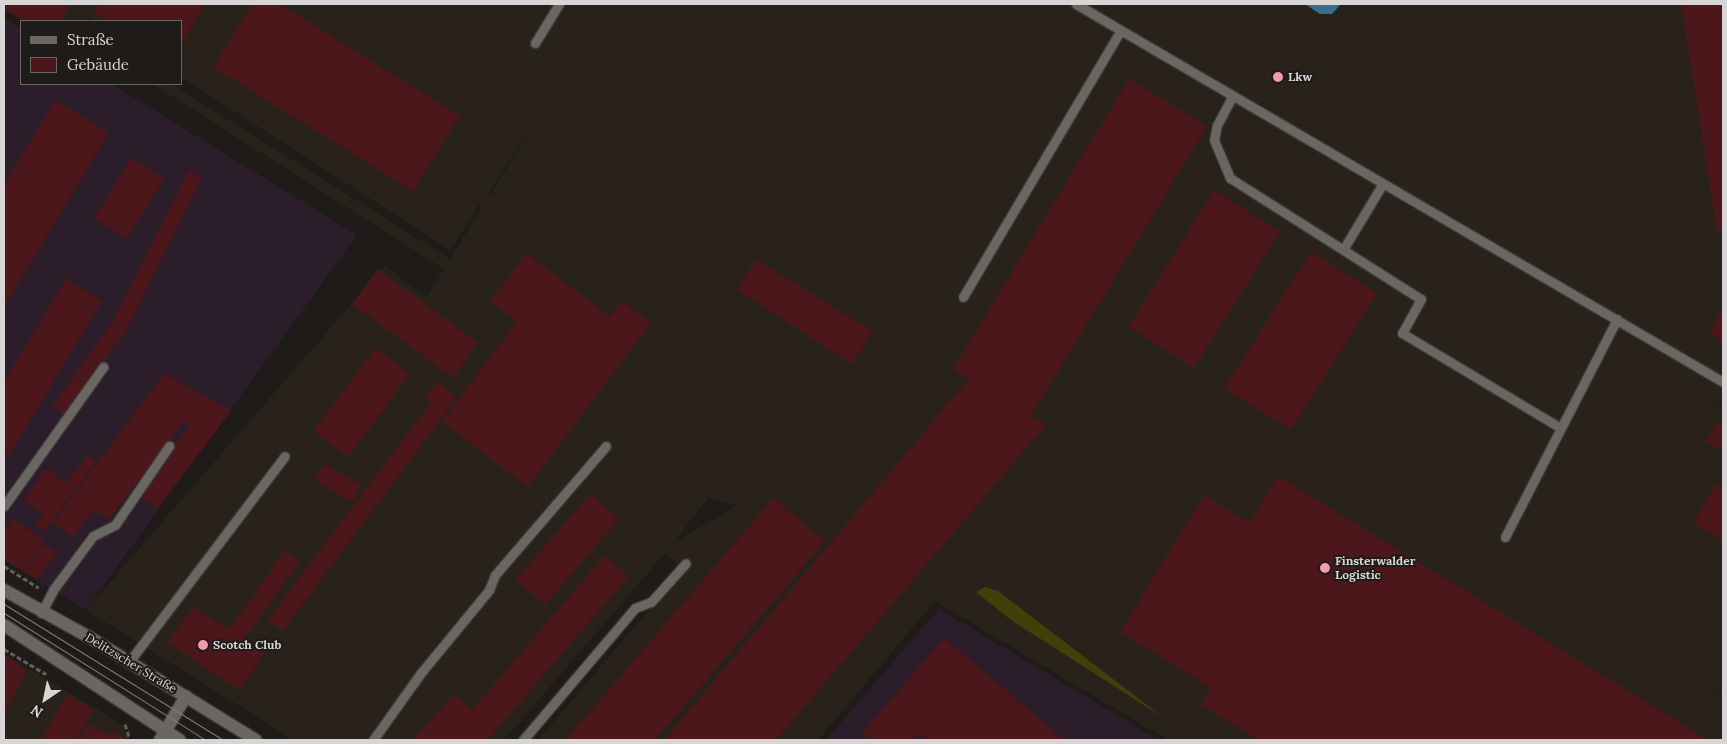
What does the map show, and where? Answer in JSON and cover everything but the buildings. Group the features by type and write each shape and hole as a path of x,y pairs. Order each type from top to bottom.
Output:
{"main road":[{"name":"Delitzscher Straße","path":"4,590 129,662 256,740"},
{"path":"4,625 163,736 180,740"},
{"path":"163,736 186,696"}],"lane":[{"path":"535,43 559,4"},
{"path":"1076,4 1382,185 1723,382"},
{"path":"963,297 1120,31"},
{"path":"1232,97 1217,124 1214,140 1230,178 1344,248 1421,299 1402,333 1561,428"},
{"path":"1344,248 1382,185"},
{"path":"1505,537 1616,319"},
{"path":"4,506 103,367"},
{"path":"41,613 53,590 93,536 115,525 169,446"},
{"path":"373,740 420,674 489,590 495,575 606,446"},
{"path":"129,662 285,456"},
{"path":"523,740 635,608 651,602 686,563"}],"shaded area":[{"path":"4,4 1723,4 1723,407 1699,393 1723,408 1723,696 1683,671 1723,697 1723,740 1168,740 935,601 818,740 538,740 684,569 665,553 504,740 294,740 86,610 385,265 426,298 444,269 155,85 173,85 450,259 483,207 479,205 450,250 182,78 182,20 93,20 84,15 89,20 22,20 4,10","holes":["536,121 490,195 488,193","709,497 731,505 737,502 730,510 673,543"]},
{"path":"4,17 20,27 20,85 114,85 357,235 86,610 4,560"},
{"path":"985,587 998,591 1164,718 1011,620 976,592"},
{"path":"939,609 1158,740 826,740"},
{"path":"4,654 122,724 128,740 4,740"}],"water":[{"path":"1305,4 1341,4 1332,14 1320,14"}],"tram line":[{"path":"4,604 223,740"},
{"path":"4,613 206,740"}],"place":[{"name":"Lkw","path":"1278,77"},
{"name":"Finsterwalder Logistic","path":"1325,568"},
{"name":"Scotch Club","path":"203,645"}]}
